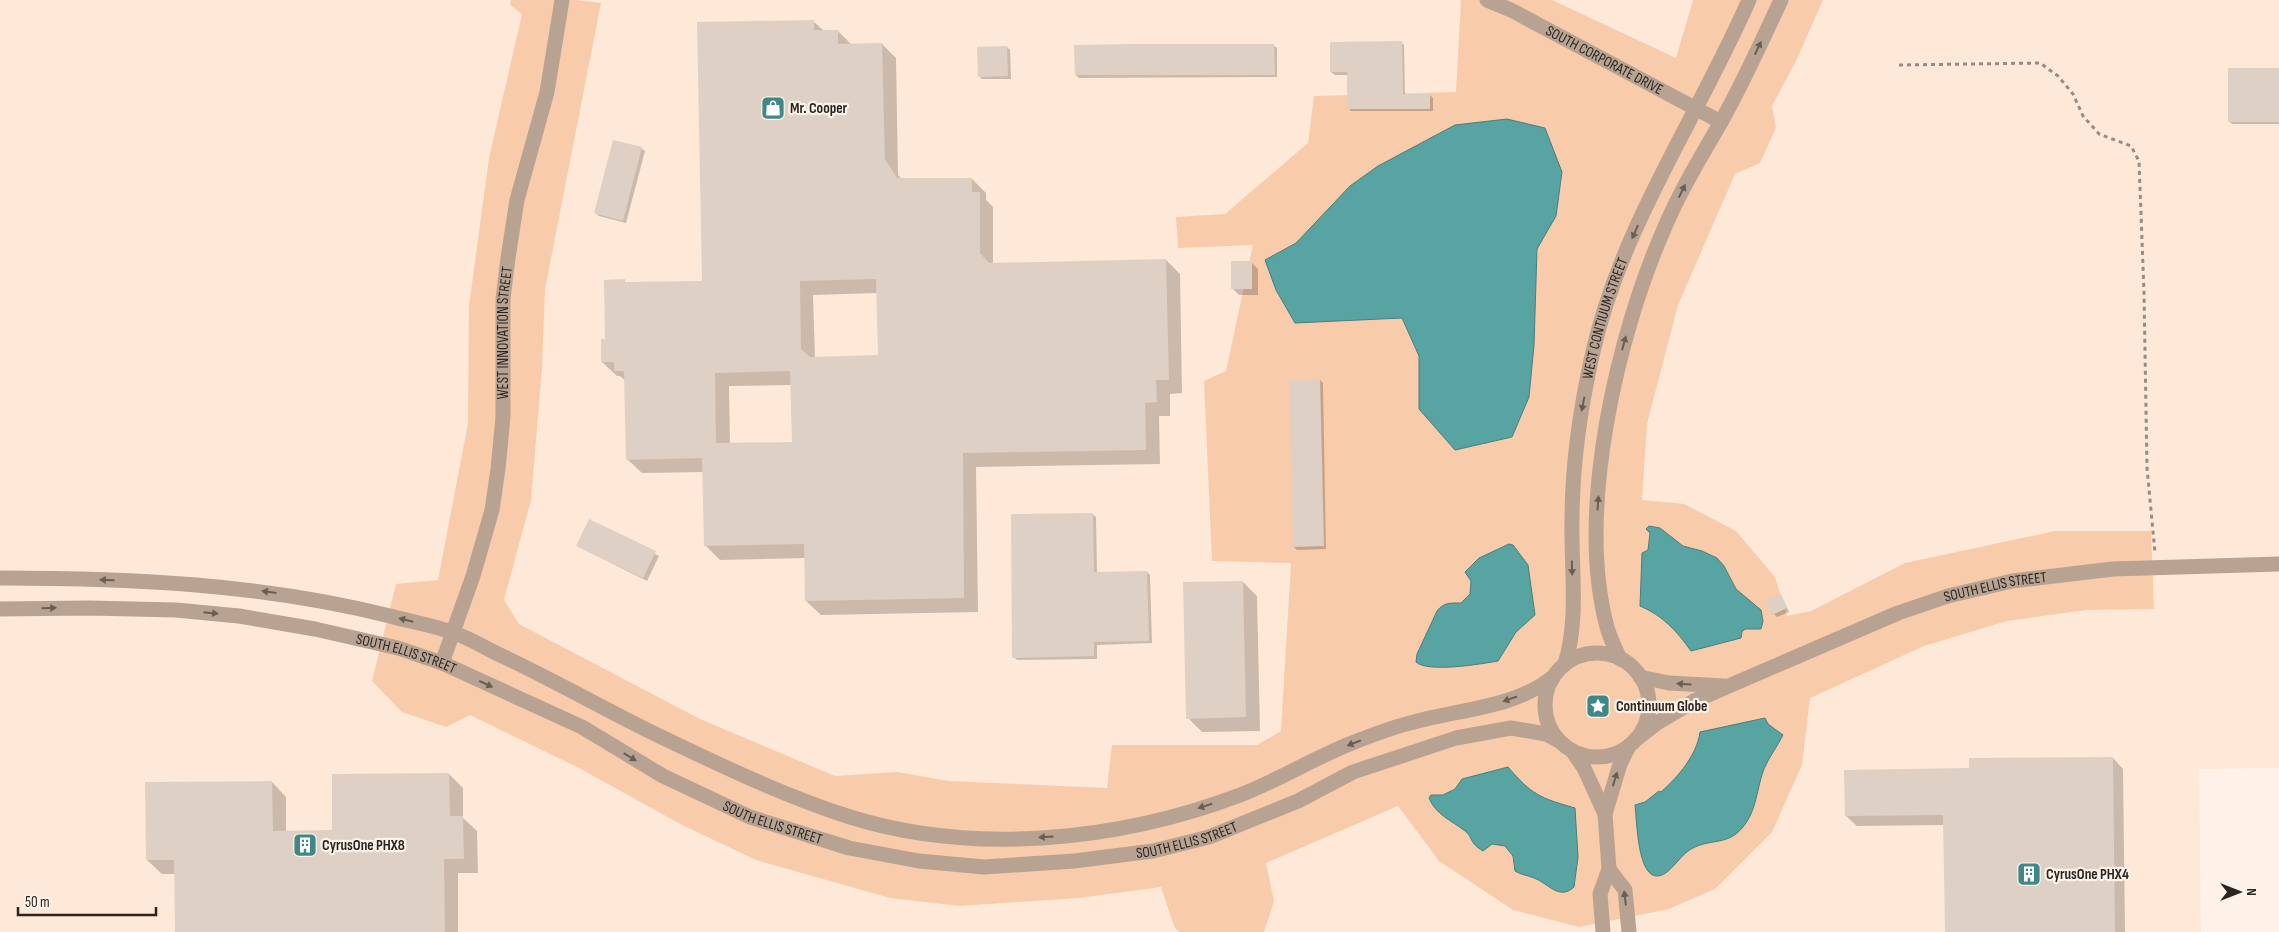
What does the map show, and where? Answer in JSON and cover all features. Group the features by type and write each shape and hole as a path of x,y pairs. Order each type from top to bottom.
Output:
{"street":[{"name":"WEST INNOVATION STREET","path":"442,663 473,576 492,510 503,417 503,299 508,258 517,200 547,92 558,37 562,0"},
{"name":"SOUTH CORPORATE DRIVE","path":"1487,0 1511,10 1721,122"},
{"name":"WEST CONTIUUM STREET","path":"1564,664 1572,634 1572,520 1577,434 1593,354 1619,268 1667,161 1750,0"},
{"name":"WEST CONTIUUM STREET","path":"1620,658 1607,630 1597,552 1601,468 1610,406 1629,325 1664,229 1692,171 1721,122 1781,0"},
{"name":"SOUTH ELLIS STREET","path":"1632,743 1657,723 1694,701 1768,671 1898,613 1948,596 2012,581 2113,569 2156,566 2279,564"},
{"name":"SOUTH ELLIS STREET","path":"0,578 135,581 226,586 299,596 453,632 543,675 627,720 762,785 850,817 921,834 982,840 1050,837 1158,821 1242,794 1351,744 1411,722 1504,702 1538,689 1553,677"},
{"name":"SOUTH ELLIS STREET","path":"0,609 157,609 239,616 324,631 398,648 442,663 582,727 663,776 750,817 850,848 919,861 984,867 1074,861 1153,851 1210,837 1298,801 1353,772 1456,738 1511,728 1546,734 1559,741"},
{"path":"1603,932 1600,894 1608,869 1605,814 1620,764 1632,743 1645,726 1649,709 1647,692 1632,666 1620,658 1606,654 1591,653 1577,657 1564,664 1553,677 1546,693 1545,710 1550,727 1559,741 1573,752 1584,768 1605,814"},
{"name":"SOUTH ELLIS STREET","path":"1640,677 1669,683 1728,686"},
{"path":"1573,752 1587,756 1602,757 1616,754 1632,743"},
{"path":"1608,869 1625,890 1629,932"}],"path":[{"path":"1899,65 2040,63 2063,82 2073,94 2083,116 2099,134 2131,146 2139,161 2144,293 2147,468 2156,566"}],"shaded area":[{"path":"0,0 2279,0 2279,768 2199,769 2201,932 0,932"},
{"path":"511,0 577,0 601,3 545,289 542,368 531,500 504,600 519,624 700,719 835,776 897,772 949,781 1107,788 1112,745 1257,745 1281,731 1291,563 1212,561 1204,381 1226,371 1253,245 1178,248 1176,217 1225,214 1308,143 1314,96 1456,92 1461,0 1552,0 1676,58 1693,0 1823,0 1796,61 1772,106 1776,128 1760,163 1735,174 1678,305 1647,424 1642,500 1684,504 1736,531 1775,577 1787,616 1811,611 1905,563 2055,531 2151,531 2154,609 2086,610 2007,621 1924,646 1810,698 1802,765 1772,832 1715,889 1669,909 1579,927 1513,910 1439,861 1398,806 1266,863 1274,901 1264,932 1179,932 1174,926 1161,887 1079,898 960,906 890,898 756,860 682,825 579,768 470,715 446,727 402,712 372,681 396,584 438,580 468,423 469,306 489,158 522,14 510,5"}],"water":[{"path":"1507,119 1545,128 1562,172 1556,216 1537,249 1534,345 1529,397 1512,437 1455,450 1419,409 1419,356 1402,318 1295,323 1276,290 1265,260 1296,243 1350,186 1378,166 1455,125"},
{"path":"1649,526 1660,528 1683,546 1702,551 1717,558 1724,566 1736,589 1761,610 1763,621 1761,629 1745,629 1742,632 1741,638 1691,651 1668,624 1640,606 1642,553 1648,550 1650,533 1646,529"},
{"path":"1509,544 1513,545 1528,565 1535,615 1516,632 1498,661 1468,666 1443,667 1431,667 1416,662 1417,654 1437,611 1451,603 1461,603 1470,594 1471,581 1465,572 1479,558"},
{"path":"1765,718 1768,724 1783,735 1764,769 1755,804 1746,823 1734,835 1728,838 1691,849 1667,872 1657,876 1650,873 1644,864 1640,852 1635,805 1645,802 1659,791 1661,792 1674,780 1691,757 1700,732"},
{"path":"1508,767 1524,784 1537,794 1575,808 1578,857 1574,887 1569,891 1558,892 1539,880 1515,871 1513,856 1505,846 1492,844 1483,851 1473,843 1467,833 1440,813 1429,798 1431,795 1443,795 1455,789 1462,779"}],"building":[{"path":"814,20 814,30 838,30 838,44 882,43 885,159 897,178 972,178 972,192 980,192 980,253 989,263 1166,259 1169,380 1156,380 1157,402 1145,403 1146,450 963,453 964,598 805,601 804,544 704,546 702,458 626,460 624,371 614,371 614,362 601,362 601,339 605,339 604,280 625,279 625,282 702,281 697,22","holes":["876,279 878,355 810,357 801,349 800,281","790,371 792,442 716,443 715,373"]},
{"path":"1402,41 1403,94 1430,94 1430,109 1347,109 1347,72 1330,72 1330,42"},
{"path":"1274,44 1275,75 1075,75 1074,45"},
{"path":"1007,46 1008,76 978,77 977,47"},
{"path":"2228,68 2279,68 2279,122 2228,122"},
{"path":"613,140 642,147 623,221 594,213"},
{"path":"1231,261 1252,261 1252,289 1231,289"},
{"path":"1320,379 1324,546 1293,547 1289,380"},
{"path":"1093,513 1094,572 1147,571 1149,641 1094,642 1094,656 1012,658 1011,514"},
{"path":"589,519 656,551 643,578 576,546"},
{"path":"1243,581 1246,717 1186,719 1183,582"},
{"path":"1781,594 1787,608 1772,615 1766,600"},
{"name":"CyrusOne PHX4","path":"2113,757 2115,932 1945,932 1943,815 1845,816 1844,770 1969,768 1969,758"},
{"name":"CyrusOne PHX8","path":"449,773 450,816 463,816 464,859 444,859 445,932 175,932 174,860 146,860 145,782 272,781 273,831 332,830 332,774"}],"place":[{"name":"Mr. Cooper","path":"773,108"},
{"name":"Continuum Globe","path":"1598,706"},
{"name":"CyrusOne PHX8","path":"305,845"},
{"name":"CyrusOne PHX4","path":"2029,874"}]}
